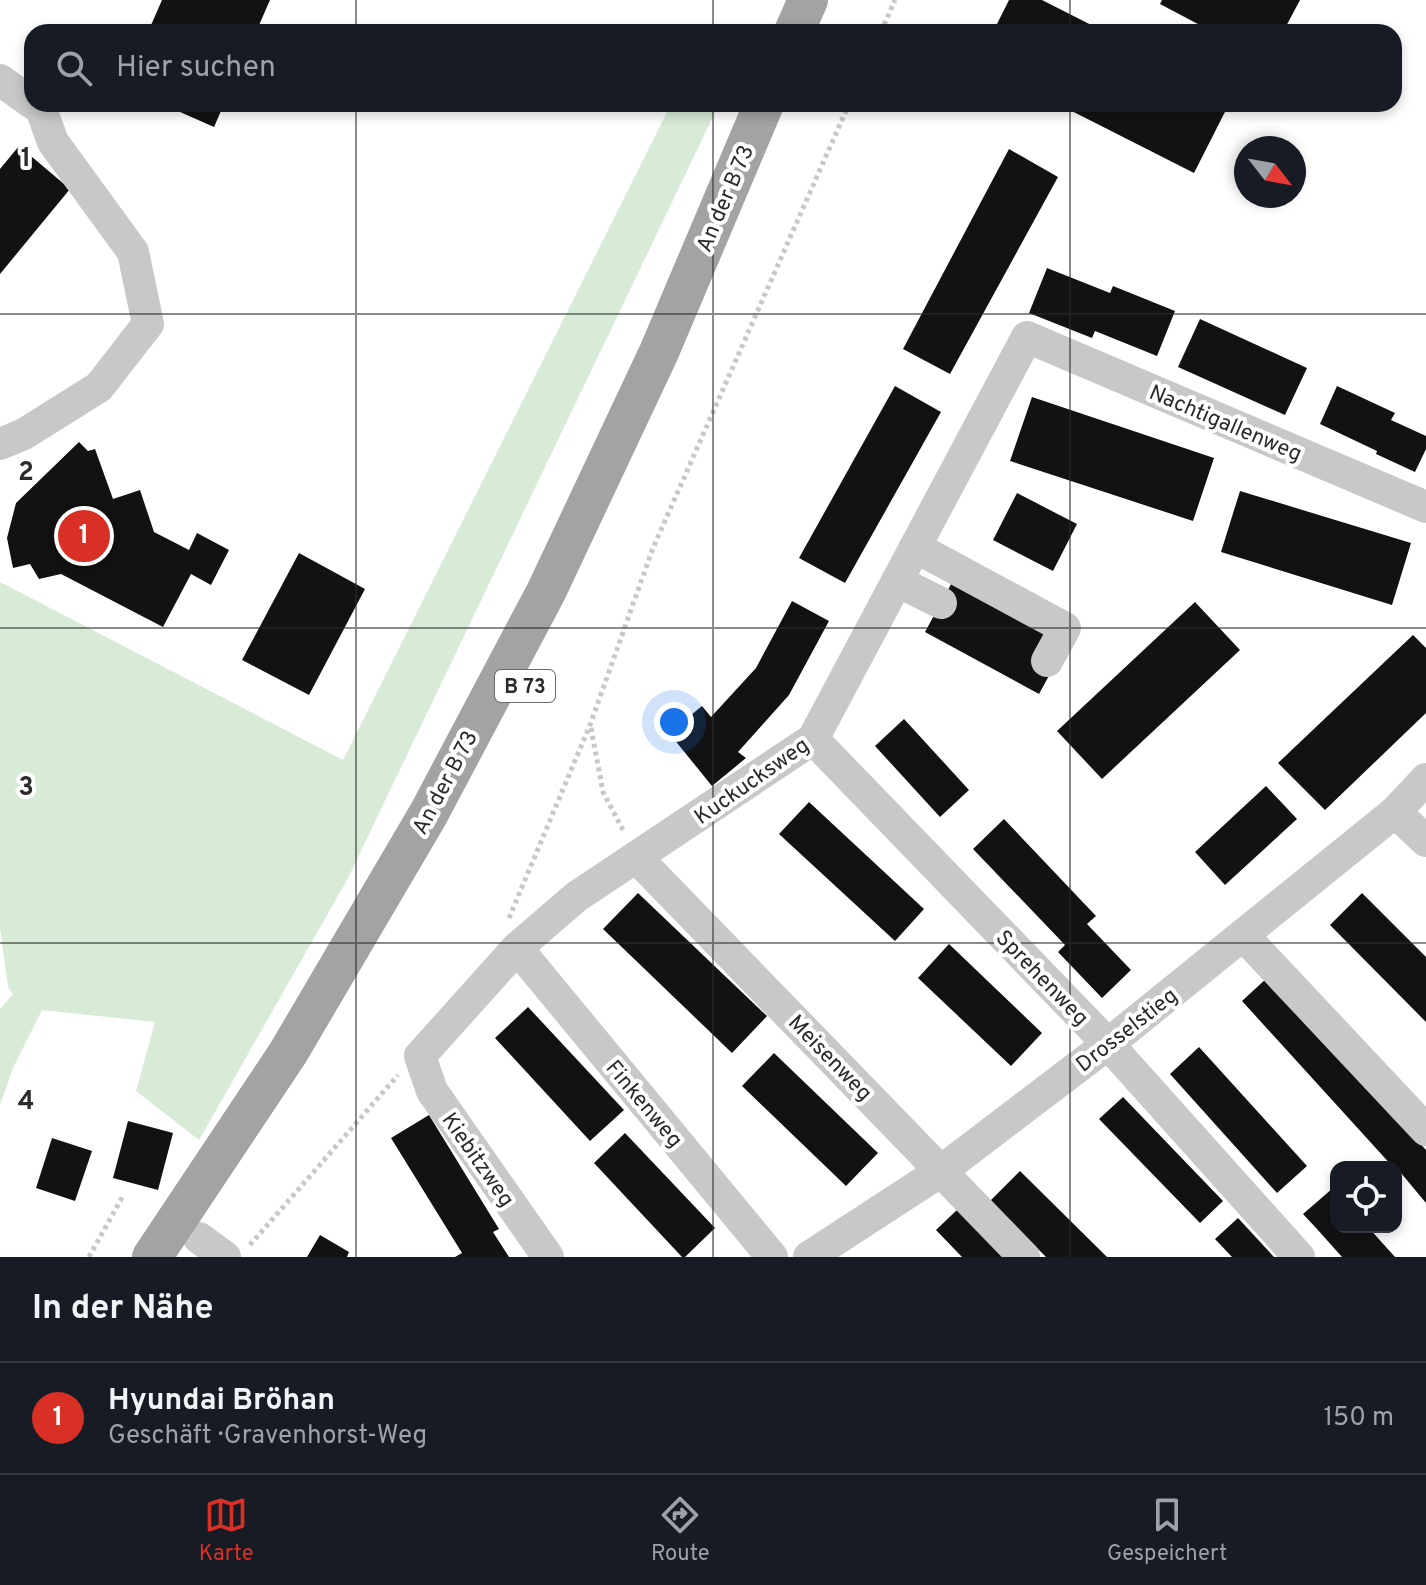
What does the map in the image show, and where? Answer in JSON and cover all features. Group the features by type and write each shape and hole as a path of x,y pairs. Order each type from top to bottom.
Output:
{"main road":[{"path":"798,24 808,0"},
{"path":"826,24 837,0"},
{"name":"An der B 73","path":"207,1244 288,1053 429,813 538,606 659,352 761,112"},
{"name":"An der B 73","path":"152,1257 207,1244 452,824 569,603 681,369 790,112"}],"street":[{"path":"0,80 24,97"},
{"path":"0,444 24,434 99,387 148,324 133,252 53,142 42,112"},
{"name":"Nachtigallenweg","path":"1027,337 1426,507"},
{"name":"Kuckucksweg","path":"420,1056 517,948 576,897 813,739 1027,337"},
{"path":"915,547 1065,628 1047,661"},
{"path":"897,581 941,603"},
{"name":"Sprehenweg","path":"813,739 1108,1044 1299,1257"},
{"name":"Drosselstieg","path":"809,1257 941,1171 1108,1044 1395,812 1426,779"},
{"path":"1395,812 1426,841"},
{"name":"Meisenweg","path":"637,858 1024,1257"},
{"path":"1243,935 1426,1130"},
{"name":"Finkenweg","path":"517,948 772,1257"},
{"name":"Kiebitzweg","path":"420,1056 432,1091 548,1257"}],"path":[{"path":"884,24 895,0"},
{"path":"517,948 509,936 509,913 590,725 653,548 845,112"},
{"path":"590,725 603,792 637,858"},
{"path":"207,1244 264,1226 410,1061 420,1056"},
{"path":"89,1257 124,1194"}],"green space":[{"path":"667,112 715,112 347,880 199,1140 136,1091 155,1022 42,1010 13,1068 0,1105 0,1009 13,994 8,987 0,928 0,582 343,760"}],"building":[{"path":"162,0 270,0 260,24 152,24"},
{"path":"1009,0 1042,0 1089,24 997,24"},
{"path":"1162,0 1300,0 1287,24 1198,24 1160,4"},
{"path":"180,112 221,112 214,127"},
{"path":"1074,112 1225,112 1194,173"},
{"path":"19,146 70,189 0,274 0,169"},
{"path":"1009,149 1058,177 950,374 903,349"},
{"path":"1047,268 1110,293 1113,286 1175,311 1157,356 1095,331 1092,338 1029,313"},
{"path":"1200,319 1307,368 1285,415 1178,367"},
{"path":"895,386 941,412 845,583 799,558"},
{"path":"1337,386 1395,413 1391,420 1426,436 1426,449 1415,472 1320,424"},
{"path":"1032,397 1214,458 1193,521 1010,461"},
{"path":"79,442 88,451 95,449 113,499 140,490 154,532 189,550 197,533 229,550 211,585 191,574 163,627 61,574 39,579 30,564 13,568 7,538 16,503"},
{"path":"1240,491 1411,543 1392,605 1221,552"},
{"path":"1017,493 1077,524 1053,571 993,540"},
{"path":"299,553 365,589 309,695 242,660"},
{"path":"956,575 1070,637 1039,694 925,632"},
{"path":"792,601 829,621 789,695 738,752 746,758 712,786 669,733 702,706 711,717 756,668"},
{"path":"1195,602 1240,650 1102,779 1057,731"},
{"path":"1413,635 1426,648 1426,713 1325,810 1278,763"},
{"path":"904,719 969,790 940,817 875,746"},
{"path":"1266,786 1297,819 1225,885 1195,852"},
{"path":"809,802 924,909 895,941 779,834"},
{"path":"1004,819 1096,916 1087,924 1131,970 1102,998 1058,952 1065,945 973,849"},
{"path":"638,893 767,1016 732,1053 603,929"},
{"path":"1362,893 1426,957 1426,1022 1330,925"},
{"path":"949,944 1042,1033 1011,1066 918,978"},
{"path":"1268,977 1426,1150 1426,1203 1402,1174 1402,1161 1388,1161 1242,1001"},
{"path":"528,1007 624,1110 590,1141 495,1038"},
{"path":"1199,1047 1307,1166 1277,1193 1170,1074"},
{"path":"774,1053 878,1153 846,1186 742,1086"},
{"path":"1123,1097 1223,1201 1200,1223 1099,1119"},
{"path":"429,1115 499,1229 493,1232 509,1257 455,1257 462,1253 391,1138"},
{"path":"128,1121 173,1133 158,1190 113,1178"},
{"path":"625,1133 715,1228 685,1257 594,1163"},
{"path":"52,1138 92,1151 75,1201 36,1188"},
{"path":"1020,1171 1107,1257 1046,1257 990,1201"},
{"path":"1330,1191 1330,1233 1373,1233 1395,1257 1342,1257 1303,1214"},
{"path":"959,1208 1005,1257 962,1257 936,1230"},
{"path":"1238,1218 1274,1257 1232,1257 1215,1239"},
{"path":"320,1235 349,1252 347,1257 307,1257"}],"place":[{"name":"Hyundai Bröhan","path":"84,536"}]}
